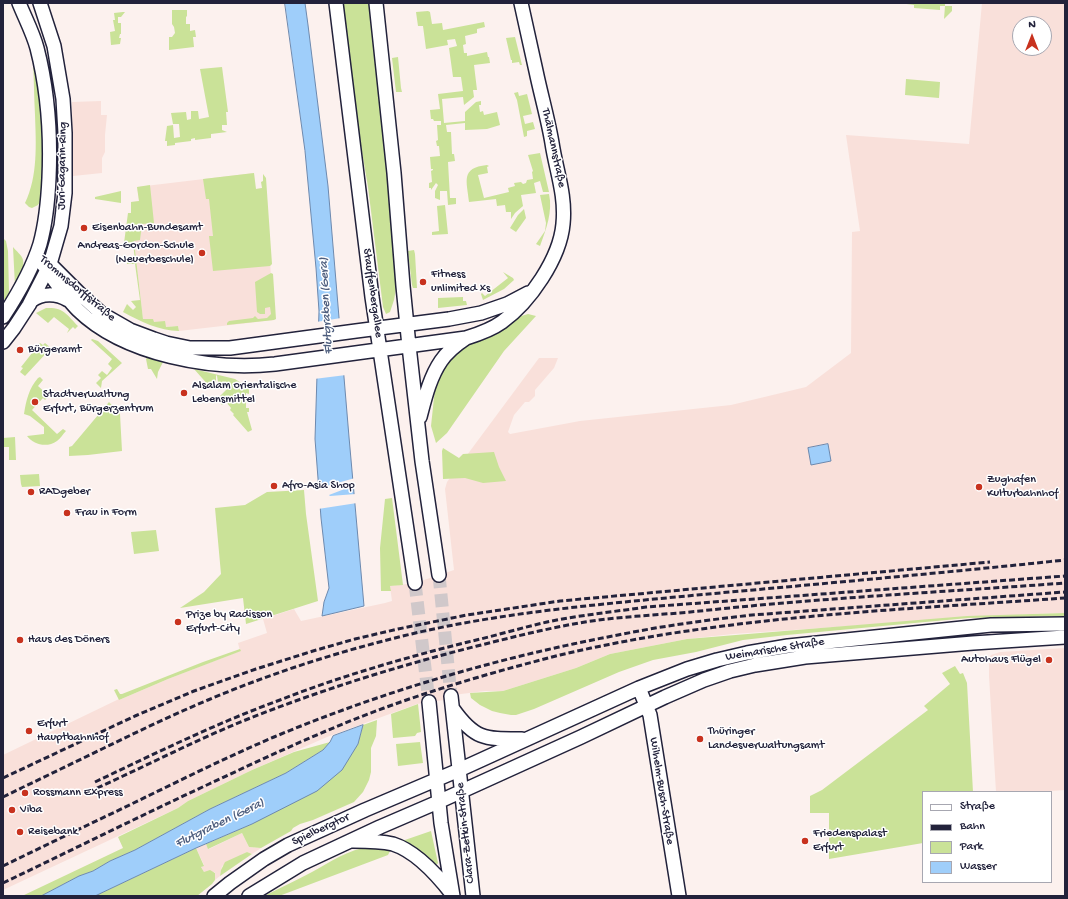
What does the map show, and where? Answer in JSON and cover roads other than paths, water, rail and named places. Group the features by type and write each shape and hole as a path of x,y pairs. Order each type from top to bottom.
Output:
{"main road":[{"name":"Juri-Gagarin-Ring","path":"3,317 19,293 40,243 45,224 50,165 46,94 37,48 20,3"},
{"name":"Juri-Gagarin-Ring","path":"3,342 31,301 48,267 61,226 64,193 65,134 63,99 54,46 40,3"},
{"name":"Stauffenbergallee","path":"336,3 367,262 415,583"},
{"path":"376,3 394,173 409,346 439,575"},
{"name":"Thälmannstraße","path":"380,349 466,338 490,329 502,322 520,306 545,274 553,258 562,233 562,192 521,3"},
{"name":"Trommsdorffstraße","path":"36,255 102,314 136,333 166,343 190,348 230,348 377,328"},
{"name":"Trommsdorffstraße","path":"48,267 68,300 78,311 109,334 129,344 159,353 201,363 233,366 257,366 380,349"},
{"name":"Thälmannstraße","path":"377,328 449,319 481,313 507,304 534,289"},
{"path":"31,301 36,297 47,294 60,296 68,300"},
{"path":"418,423 428,389 442,360 455,346 466,338"},
{"path":"256,344 263,347 267,354 267,357 263,362 257,366"},
{"name":"Weimarische Straße","path":"437,780 639,688 687,669 716,660 788,646 985,626 1065,624"},
{"name":"Weimarische Straße","path":"462,790 704,680 730,671 780,661 895,649 1065,637"},
{"name":"Wilhelm-Busch-Straße","path":"639,688 650,715 679,896"},
{"path":"429,702 438,802"},
{"path":"459,770 451,702 464,723 470,729 482,736 493,739 527,739"},
{"name":"Clara-Zetkin-Straße","path":"459,770 473,896"},
{"name":"Spielbergtor","path":"214,896 264,859 288,845 358,813 437,780"},
{"name":"Spielbergtor","path":"248,896 303,863 462,790"},
{"name":"Clara-Zetkin-Straße","path":"438,802 453,896"},
{"path":"349,842 382,842 394,845 409,852 427,866 440,879 453,896"}],"water":[{"name":"Flutgraben (Gera)","path":"285,3 305,3 308,25 328,186 364,606 322,616 324,602 329,588 321,518 315,439 319,311 305,151"},
{"path":"828,444 831,461 811,465 808,448"},
{"name":"Flutgraben (Gera)","path":"363,725 358,744 342,770 317,791 252,824 196,848 95,896 41,896 79,876 93,871 110,861 135,850 210,809 286,773 323,750 333,736"}],"tunnel":[{"path":"439,575 451,696"},
{"path":"415,583 429,702"}],"railway":[{"path":"3,797 155,724 230,691 321,659 367,645 429,630 505,616 581,606 1065,560"},
{"path":"3,778 135,716 194,691 313,651 398,629 467,615 560,601 990,562"},
{"path":"95,782 233,718 303,691 420,654 547,622 584,615 646,607 1065,576"},
{"path":"97,788 243,721 301,699 359,679 418,662 544,630 599,620 745,606 1065,583"},
{"path":"3,866 214,764 274,737 316,720 400,690 486,665 618,635 718,619 752,615 1065,592"},
{"path":"3,883 183,796 274,754 362,716 449,686 560,655 685,631 748,623 811,616 1065,598"}],"place":[{"name":"Eisenbahn-Bundesamt","path":"84,228"},
{"name":"Andreas-Gordon-Schule (Neuerbeschule)","path":"202,253"},
{"name":"Fitness unlimited xs","path":"423,282"},
{"name":"Bürgeramt","path":"20,350"},
{"name":"Alsalam orientalische Lebensmittel","path":"184,393"},
{"name":"Stadtverwaltung Erfurt, Bürgerzentrum","path":"35,402"},
{"name":"Afro-Asia Shop","path":"274,486"},
{"name":"Zughafen Kulturbahnhof","path":"979,487"},
{"name":"RADgeber","path":"31,492"},
{"name":"Frau in Form","path":"67,513"},
{"name":"Prize by Radisson Erfurt-City","path":"178,622"},
{"name":"Haus des Döners","path":"20,640"},
{"name":"Autohaus Flügel","path":"1049,660"},
{"name":"Erfurt Hauptbahnhof","path":"29,731"},
{"name":"Thüringer Landesverwaltungsamt","path":"700,739"},
{"name":"Rossmann Express","path":"25,793"},
{"name":"Viba","path":"12,810"},
{"name":"Reisebank","path":"20,832"},
{"name":"Friedenspalast Erfurt","path":"805,841"}]}
